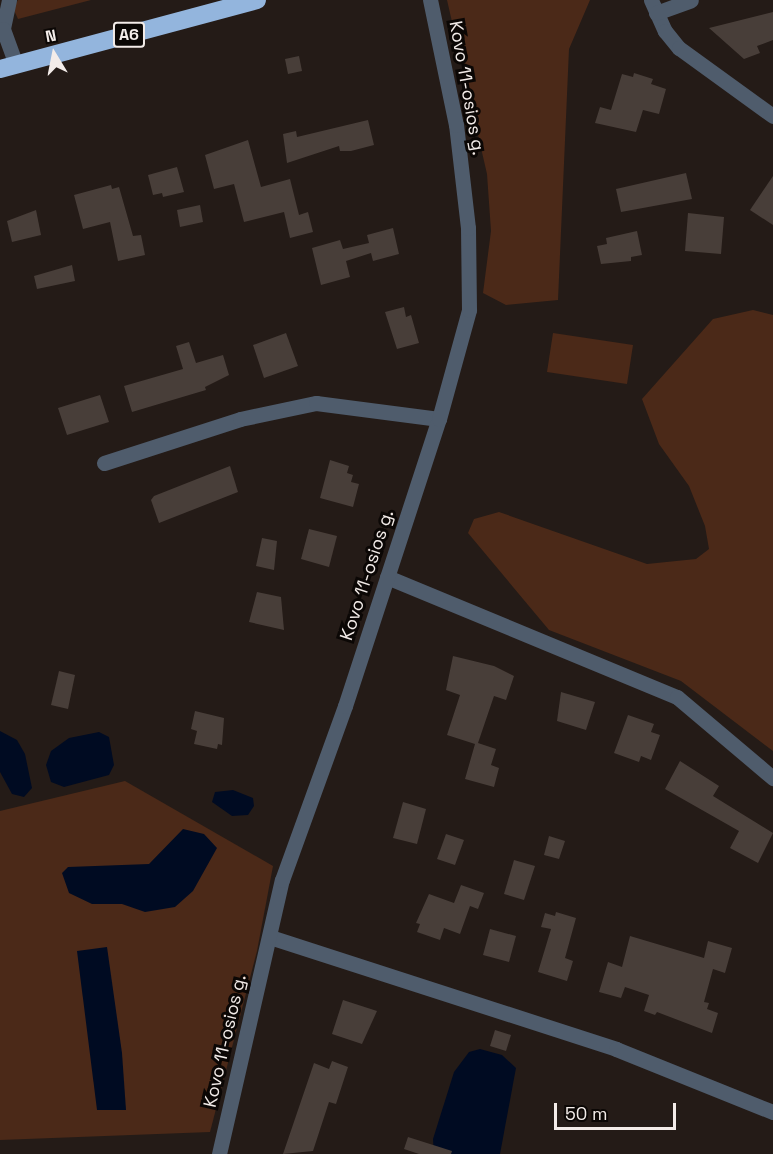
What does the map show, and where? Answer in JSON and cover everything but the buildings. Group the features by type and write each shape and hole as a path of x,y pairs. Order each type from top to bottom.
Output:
{"highway":[{"name":"A6","path":"8,67 257,0"}],"street":[{"path":"8,67 3,28 9,0"},
{"name":"Kovo 11-osios g.","path":"219,1154 282,880 439,419 469,310 468,228 456,125 430,0"},
{"path":"691,0 653,6 679,48 773,116"},
{"path":"104,463 240,419 316,403 439,419"},
{"path":"387,577 658,687 699,712 773,778"},
{"path":"270,938 616,1049 773,1112"}],"shaded area":[{"path":"18,0 91,0 18,19 13,8"},
{"path":"447,0 590,0 569,49 558,300 506,305 483,293 491,231 487,174"},
{"path":"753,310 773,315 773,751 681,681 549,630 468,533 474,519 499,512 647,564 696,559 709,549 705,526 689,486 659,444 642,399 713,319"},
{"path":"553,333 633,345 627,384 547,372"},
{"path":"125,781 273,866 257,951 210,1132 0,1140 0,811"}],"water":[{"path":"0,731 17,740 25,754 32,788 24,797 12,794 0,772"},
{"path":"99,732 109,737 114,765 109,775 64,787 51,782 46,765 51,751 69,738"},
{"path":"233,790 253,798 254,806 248,815 232,816 212,802 215,792"},
{"path":"183,829 204,834 217,848 193,891 175,907 145,912 122,904 92,904 69,893 62,873 68,867 149,864"},
{"path":"107,947 122,1053 126,1110 97,1110 77,951"},
{"path":"480,1049 502,1055 516,1068 500,1154 434,1154 433,1139 454,1072 469,1052"}]}
